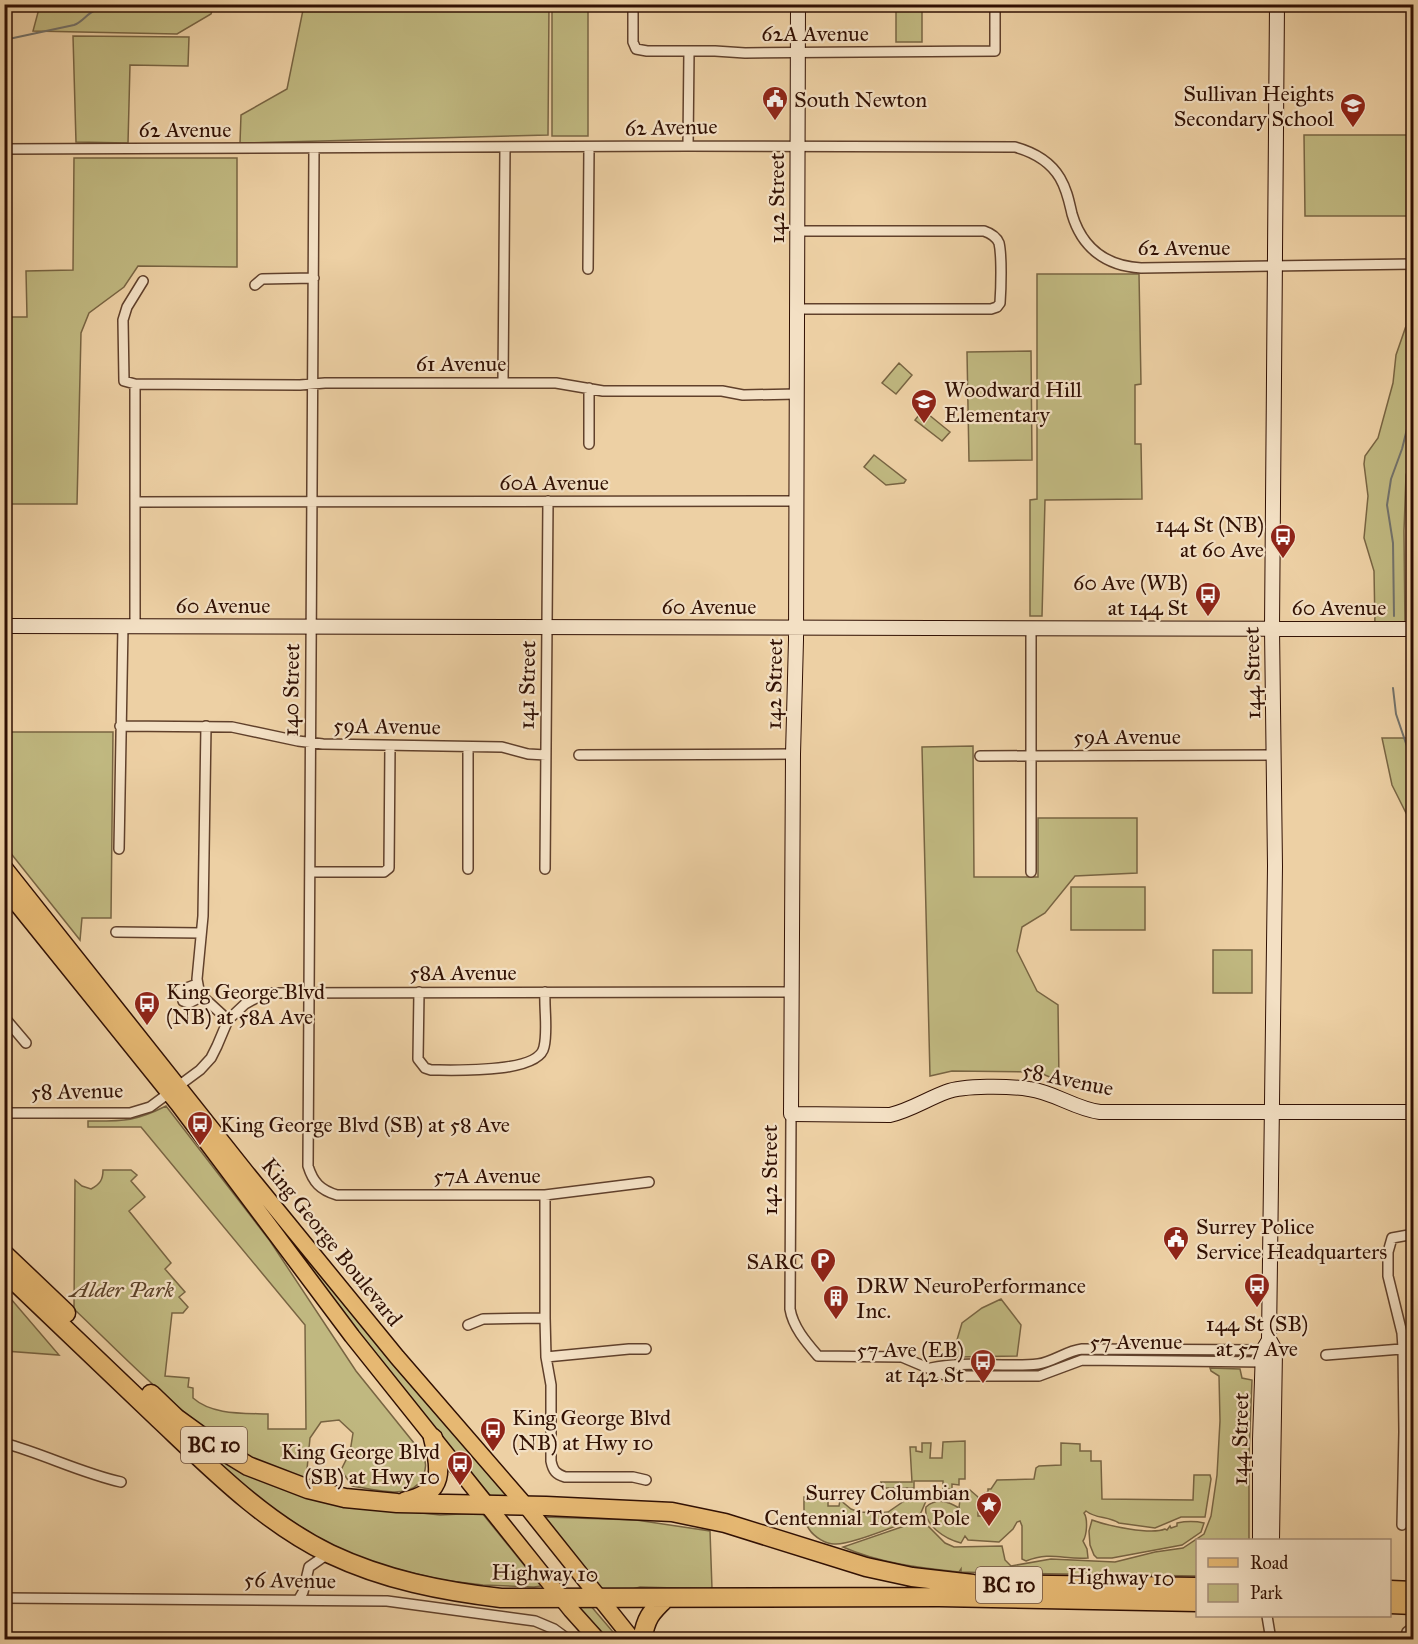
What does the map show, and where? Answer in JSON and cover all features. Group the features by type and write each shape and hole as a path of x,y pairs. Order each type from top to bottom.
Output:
{"highway":[{"name":"Highway 10","path":"4,1254 176,1418 248,1466 308,1489 345,1498 397,1503 643,1510 682,1514 725,1523 866,1567 912,1577 973,1584 1196,1587"},
{"name":"Highway 10","path":"4,1272 229,1484 280,1525 322,1557 380,1574 452,1592 501,1598 927,1597 1196,1602"},
{"path":"397,1503 415,1500 427,1493 436,1481 440,1470 433,1438"},
{"path":"1391,1590 1413,1591"},
{"path":"642,1640 650,1613 666,1598"},
{"path":"1391,1604 1413,1605"}],"main road":[{"name":"King George Boulevard","path":"4,867 174,1090 352,1336 486,1506 598,1640"},
{"name":"King George Boulevard","path":"4,888 397,1358 526,1506 633,1640"}],"street":[{"name":"62A Avenue","path":"633,4 633,42 636,49 798,53 995,51 995,4"},
{"name":"142 Street","path":"798,4 797,501 793,754 790,1309 794,1322 818,1356"},
{"name":"144 Street","path":"1272,1539 1269,1353 1275,877 1272,628 1277,4"},
{"path":"688,146 689,51"},
{"name":"62 Avenue","path":"4,149 1015,147 1037,156 1051,166 1066,190 1076,226 1083,239 1104,258 1117,265 1140,268 1413,264"},
{"name":"140 Street","path":"315,148 308,1166 315,1181 324,1191"},
{"path":"503,382 505,148"},
{"path":"588,269 589,148"},
{"path":"797,231 984,231 994,236 999,243 1000,299 997,307 991,309 797,309"},
{"path":"255,285 262,279 314,278"},
{"name":"61 Avenue","path":"143,281 127,307 123,320 124,381 135,384 503,382 556,383 603,391 722,391 743,395 797,394"},
{"path":"119,849 120,726 129,626 135,502 135,384"},
{"path":"589,388 589,444"},
{"name":"141 Street","path":"545,869 548,501"},
{"name":"60A Avenue","path":"135,502 797,501"},
{"name":"60 Avenue","path":"4,626 1413,629"},
{"path":"1031,628 1031,872"},
{"name":"59A Avenue","path":"120,726 232,727 310,743 502,747 528,754 546,755"},
{"path":"206,726 204,904 197,984 202,996 228,1020"},
{"path":"310,872 387,870 389,864 390,746"},
{"path":"468,747 468,869"},
{"path":"579,755 793,754"},
{"name":"59A Avenue","path":"980,756 1274,755"},
{"path":"116,932 201,933"},
{"path":"197,984 181,990 183,1001 189,1003 202,996"},
{"path":"419,992 418,1059 425,1068 431,1070 493,1069 538,1058 544,1047 544,992"},
{"name":"58A Avenue","path":"174,1090 200,1070 211,1058 228,1020 245,1004 265,993 792,992"},
{"path":"4,1017 26,1043"},
{"name":"58 Avenue","path":"791,1114 890,1114 905,1111 946,1092 973,1088 1032,1089 1100,1112 1413,1112"},
{"name":"58 Avenue","path":"4,1113 130,1113 150,1107 174,1090"},
{"name":"57A Avenue","path":"324,1191 337,1195 545,1195 649,1182"},
{"path":"545,1195 544,1318 550,1385 550,1461 555,1472 565,1477 633,1477 646,1480"},
{"path":"1402,1525 1408,1348 1388,1276 1388,1252 1392,1238 1413,1234"},
{"path":"468,1326 483,1319 544,1318"},
{"path":"1326,1355 1408,1348"},
{"path":"546,1357 646,1349"},
{"name":"57 Avenue","path":"818,1356 902,1357 931,1368 948,1364 1038,1364 1082,1349 1269,1353"},
{"name":"144 Street","path":"1260,1539 1260,1439 1269,1353"},
{"path":"4,1443 32,1451 95,1476 121,1482"},
{"path":"299,1599 309,1567 322,1557"},
{"name":"56 Avenue","path":"4,1599 387,1601 535,1621 554,1629 569,1640"},
{"path":"1268,1617 1271,1640"},
{"path":"1405,1640 1407,1632 1413,1627"}],"green space":[{"path":"40,4 214,5 211,14 177,34 33,31"},
{"path":"304,5 549,5 548,135 240,143 241,115 287,89"},
{"path":"552,5 588,5 588,136 552,136"},
{"path":"896,5 922,5 922,42 896,42"},
{"path":"73,36 189,37 188,66 130,65 128,143 76,142"},
{"path":"1304,135 1413,135 1413,216 1305,216"},
{"path":"74,158 237,158 237,267 138,266 124,287 89,313 81,333 77,504 5,504 5,317 27,317 26,271 73,270"},
{"path":"1406,268 1413,268 1414,452 1406,475 1405,628 1375,627 1374,571 1364,538 1368,496 1364,464 1365,456 1378,438 1393,383 1396,355 1406,326"},
{"path":"1037,274 1139,274 1141,384 1135,385 1135,444 1141,444 1142,499 1045,500 1042,616 1030,616 1030,500 1037,499"},
{"path":"1031,351 1032,460 969,461 967,352"},
{"path":"899,363 912,375 896,394 882,383"},
{"path":"923,410 950,432 942,441 915,420"},
{"path":"874,455 906,480 904,483 886,485 864,467"},
{"path":"5,732 113,732 111,918 82,918 80,940 5,846"},
{"path":"1382,738 1413,738 1413,827 1392,785"},
{"path":"973,746 974,877 1038,877 1038,818 1137,818 1137,873 1075,876 1045,913 1022,927 1017,951 1037,991 1058,1005 1059,1081 1038,1072 952,1071 930,1076 922,747"},
{"path":"1071,887 1145,887 1145,930 1071,930"},
{"path":"1413,897 1414,959 1410,958 1407,927 1408,912"},
{"path":"1213,950 1252,950 1252,993 1213,993"},
{"name":"Alder Park","path":"166,1106 270,1241 356,1371 422,1453 425,1464 424,1473 418,1484 411,1489 392,1492 352,1486 341,1470 350,1452 353,1433 339,1420 321,1422 310,1438 306,1480 262,1464 235,1449 186,1413 140,1373 74,1309 75,1180 91,1189 100,1181 103,1170 131,1170 137,1175 131,1181 145,1197 129,1211 171,1263 165,1269 185,1292 179,1297 188,1307 183,1313 172,1313 165,1376 189,1378 188,1387 193,1388 193,1398 209,1408 228,1412 268,1414 268,1429 306,1429 305,1325 141,1127 88,1127 88,1121 128,1120"},
{"path":"244,1175 511,1499 493,1499 409,1397 237,1179"},
{"path":"5,1292 59,1355 5,1351"},
{"path":"1001,1299 1021,1325 1017,1356 957,1357 954,1350 962,1323 982,1308"},
{"path":"1210,1368 1240,1369 1242,1378 1252,1380 1249,1539 1196,1539 1204,1534 1211,1516 1217,1475 1220,1421 1219,1376"},
{"path":"175,1425 195,1441 367,1507 440,1515 482,1513 541,1586 483,1585 442,1580 358,1558 323,1541 265,1504"},
{"path":"965,1441 965,1479 959,1479 959,1485 952,1484 952,1489 943,1489 943,1481 914,1481 914,1488 883,1488 881,1482 912,1482 910,1447 916,1447 916,1451 922,1452 922,1443 931,1443 930,1458 942,1458 943,1442"},
{"path":"1061,1443 1080,1444 1080,1451 1091,1451 1091,1461 1101,1461 1102,1499 1193,1500 1194,1475 1210,1475 1205,1517 1181,1517 1155,1528 1119,1523 1086,1511 1084,1513 1086,1531 1083,1541 1088,1558 1050,1556 1026,1561 1022,1559 1020,1521 999,1542 968,1540 965,1536 961,1543 942,1535 928,1520 926,1507 930,1504 943,1501 959,1508 962,1494 970,1490 978,1497 978,1516 982,1516 983,1494 991,1489 997,1480 1034,1479 1036,1468 1039,1466 1061,1465"},
{"path":"804,1497 828,1497 828,1506 839,1506 840,1500 859,1512 879,1513 888,1512 910,1497 943,1497 926,1501 920,1515 916,1518 864,1538 832,1544 821,1540 811,1532 807,1526 804,1510"},
{"path":"544,1517 636,1520 710,1531 712,1589 640,1587 629,1590 601,1590"},
{"path":"922,1520 945,1543 954,1547 1002,1546 1005,1560 1011,1566 1051,1559 1115,1562 1183,1548 1196,1539 1196,1576 994,1573 961,1572 961,1569 959,1572 885,1561 843,1547"},
{"path":"1092,1520 1118,1527 1150,1531 1167,1530 1170,1526 1171,1528 1177,1526 1177,1523 1181,1522 1204,1523 1201,1532 1182,1545 1112,1558 1097,1558 1090,1545 1089,1531"},
{"path":"573,1604 590,1605 619,1639 604,1639"}],"water":[{"path":"5,4 36,5 32,11 5,10"}],"waterway":[{"path":"4,40 74,25 93,11 115,4"},
{"path":"1394,616 1393,543 1387,505 1391,479 1402,449 1414,401"},
{"path":"1393,688 1396,714 1414,767"}],"place":[{"name":"South Newton","path":"775,122"},
{"name":"Sullivan Heights Secondary School","path":"1353,129"},
{"name":"Woodward Hill Elementary","path":"924,425"},
{"name":"144 St (NB) at 60 Ave","path":"1283,560"},
{"name":"60 Ave (WB) at 144 St","path":"1208,618"},
{"name":"King George Blvd (NB) at 58A Ave","path":"147,1027"},
{"name":"King George Blvd (SB) at 58 Ave","path":"200,1147"},
{"name":"Surrey Police Service Headquarters","path":"1176,1262"},
{"name":"SARC","path":"823,1284"},
{"name":"144 St (SB) at 57 Ave","path":"1257,1309"},
{"name":"DRW NeuroPerformance Inc.","path":"836,1321"},
{"name":"57 Ave (EB) at 142 St","path":"983,1385"},
{"name":"King George Blvd (NB) at Hwy 10","path":"493,1453"},
{"name":"King George Blvd (SB) at Hwy 10","path":"460,1487"},
{"name":"Surrey Columbian Centennial Totem Pole","path":"989,1528"}]}
